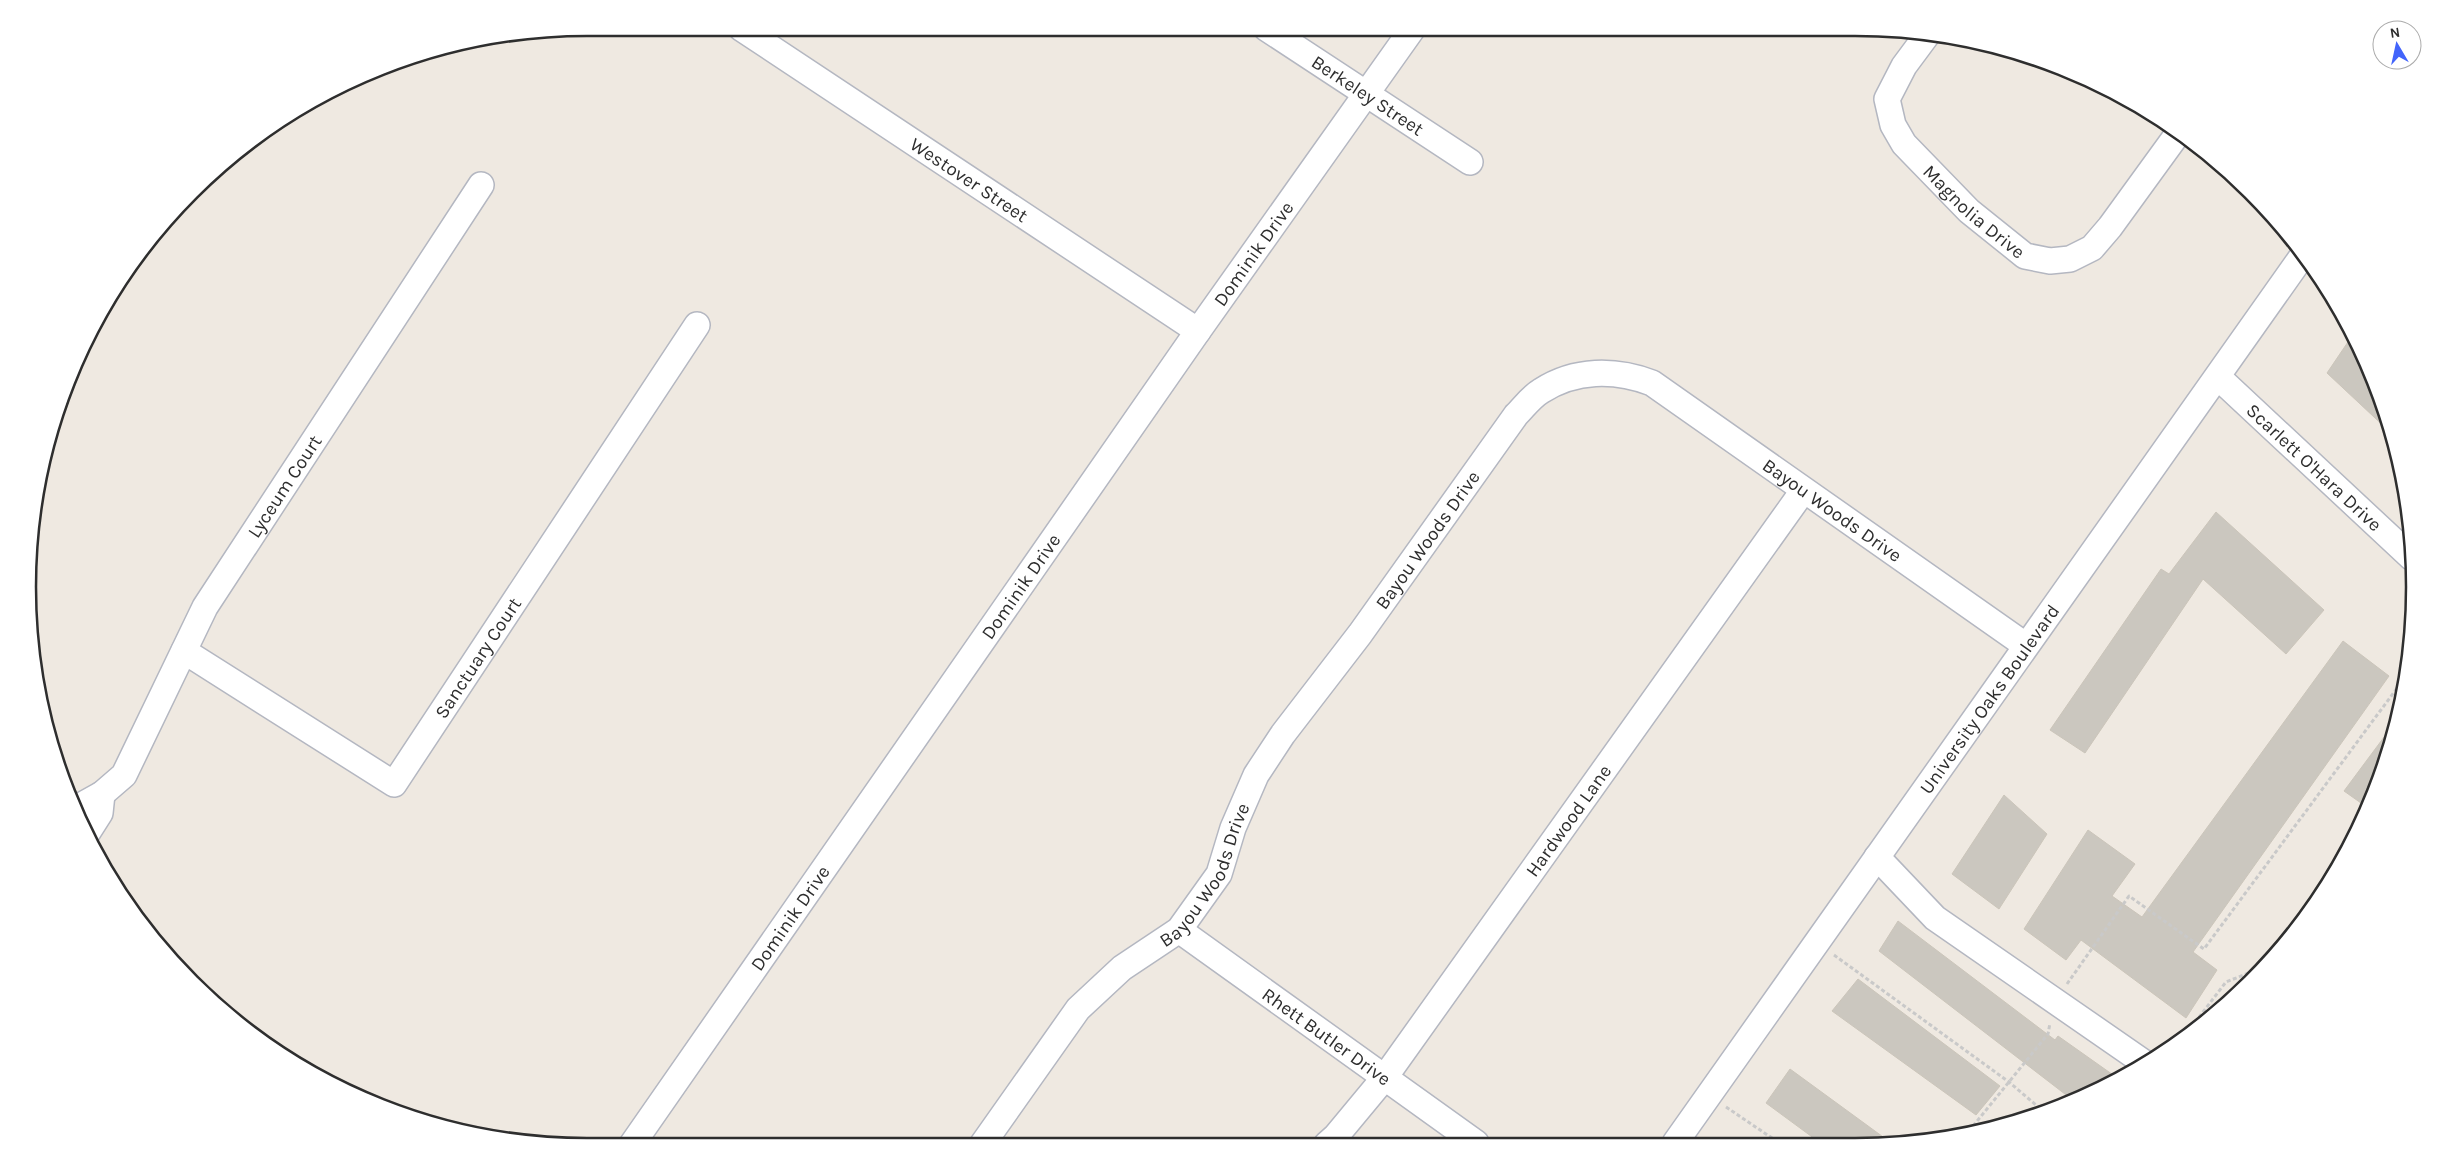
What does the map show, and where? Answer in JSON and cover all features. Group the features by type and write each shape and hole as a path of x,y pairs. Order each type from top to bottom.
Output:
{"street":[{"name":"Westover Street","path":"753,36 1198,332"},
{"name":"Berkeley Street","path":"1278,36 1470,162"},
{"name":"Dominik Drive","path":"637,1138 1198,332 1407,36"},
{"name":"Magnolia Drive","path":"1923,41 1904,66 1887,99 1893,125 1904,144 1969,211 2025,256 2057,260 2070,259 2092,248 2110,227 2174,139"},
{"name":"Lyceum Court","path":"82,806 102,794 124,774 205,607 481,186"},
{"name":"University Oaks Boulevard","path":"1679,1138 2299,261"},
{"name":"Sanctuary Court","path":"184,651 394,784 697,325"},
{"name":"Bayou Woods Drive","path":"987,1138 1078,1009 1122,968 1179,930 1219,874 1233,828 1256,776 1283,734 1360,634 1516,415 1539,392 1563,379 1610,372 1629,374 1644,380 1671,396 1803,491 2026,645"},
{"name":"Scarlett O'Hara Drive","path":"2218,376 2405,549"},
{"name":"Hardwood Lane","path":"1334,1138 1385,1077 1803,491"},
{"path":"91,827 100,813 102,794"},
{"path":"1877,857 1935,918 2138,1059"},
{"name":"Rhett Butler Drive","path":"1179,930 1469,1138"}],"path":[{"path":"1975,1124 2048,1034 2055,1001 2129,896 2204,950 2396,690"},
{"path":"1817,943 2009,1082 2038,1107"},
{"path":"2200,1016 2226,982 2246,974"},
{"path":"1708,1096 1772,1138"}],"building":[{"path":"2348,342 2364,376 2381,424 2327,373"},
{"path":"2216,512 2324,610 2286,654 2203,579 2085,753 2050,730 2161,569 2169,574"},
{"path":"2343,641 2389,676 2193,952 2217,970 2186,1018 2081,940 2066,960 2024,929 2088,830 2135,864 2112,896 2142,917"},
{"path":"2385,735 2377,764 2362,803 2344,791"},
{"path":"2004,795 2047,834 1999,909 1952,874"},
{"path":"1898,921 2055,1040 2058,1036 2112,1074 2067,1096 1879,951"},
{"path":"1858,979 2000,1086 1976,1115 1832,1011"},
{"path":"1790,1069 1883,1137 1814,1138 1766,1103"}]}
